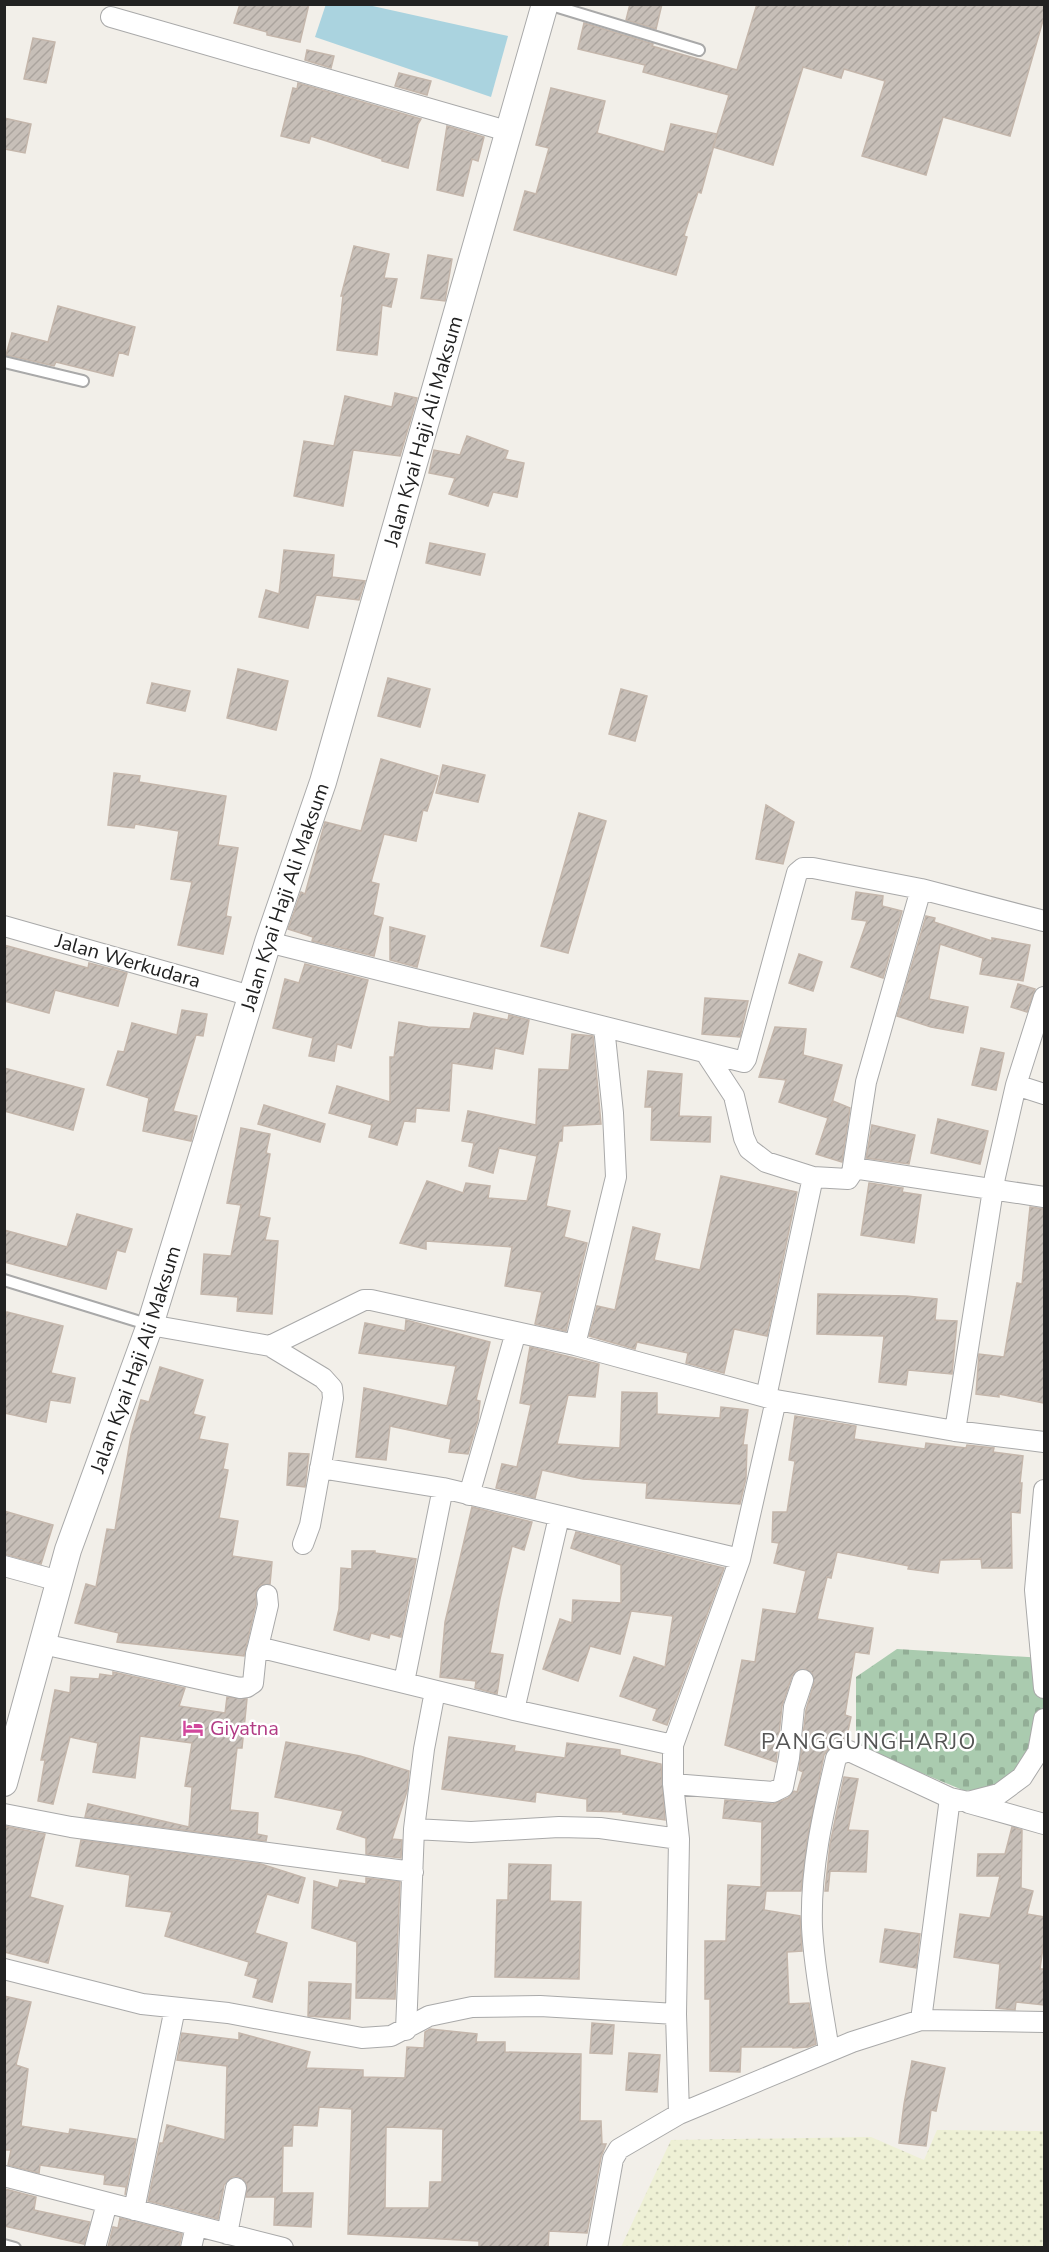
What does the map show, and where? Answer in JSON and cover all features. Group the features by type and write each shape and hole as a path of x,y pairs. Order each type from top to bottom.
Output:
{"street":[{"name":"Jalan Kyai Haji Ali Maksum","path":"4,1783 68,1550 150,1325 268,942 323,782 507,131 546,4"},
{"path":"111,17 507,131"},
{"path":"268,942 740,1062 746,1059 797,873 803,868 921,889 1044,921"},
{"path":"705,1052 734,1096 744,1138 749,1149 766,1162 813,1177 848,1179 853,1168 866,1082 921,889"},
{"name":"Jalan Werkudara","path":"4,926 251,996"},
{"path":"955,1431 993,1189 1016,1085 1044,997"},
{"path":"575,1345 616,1177 614,1122 604,1027"},
{"path":"1016,1085 1044,1094"},
{"path":"853,1168 1044,1197"},
{"path":"679,2114 676,2014 679,1839 673,1784 673,1745 740,1559 813,1177"},
{"path":"270,1346 364,1300 370,1300 575,1345 771,1399 955,1431 1044,1442"},
{"path":"150,1325 270,1346 323,1378 332,1388 333,1398 310,1526 303,1544"},
{"path":"469,1495 516,1332"},
{"path":"320,1468 443,1488 740,1559"},
{"path":"404,1683 443,1488"},
{"path":"1044,1490 1035,1590 1044,1688"},
{"path":"514,1710 559,1516"},
{"path":"4,1566 59,1581"},
{"path":"43,1644 240,1688 247,1687 253,1683 255,1654 268,1605 267,1595"},
{"path":"258,1647 514,1710 673,1745"},
{"path":"673,1784 773,1792 783,1787 789,1758 794,1707 802,1680"},
{"path":"406,2030 414,1829 424,1749 435,1691"},
{"path":"959,1800 999,1794 1022,1776 1038,1752 1044,1719"},
{"path":"829,2051 812,1928 813,1886 822,1820 836,1758 849,1751 959,1800 1044,1824"},
{"path":"921,2020 959,1800"},
{"path":"4,1814 71,1827 413,1872"},
{"path":"414,1829 471,1832 558,1827 589,1828 679,1839"},
{"path":"4,1969 142,2004 228,2013 362,2038 391,2036 429,2016 471,2007 540,2006 676,2014"},
{"path":"134,2210 175,2008"},
{"path":"597,2247 613,2159 619,2149 679,2114 829,2051 921,2020 1044,2022"},
{"path":"4,2176 283,2247"},
{"path":"227,2234 236,2188"},
{"path":"95,2247 107,2203"},
{"path":"191,2247 196,2226"}],"lane":[{"path":"546,4 699,50"},
{"path":"4,362 83,381"},
{"path":"4,1280 150,1325"},
{"path":"4,2245 15,2247"}],"green space":[{"path":"897,1649 1044,1658 1044,1751 1029,1782 965,1791 856,1746 856,1677"},
{"path":"937,2130 1044,2131 1044,2247 847,2247 850,2232 846,2247 621,2247 671,2140 871,2137 924,2160"}],"water":[{"path":"326,4 368,5 508,36 491,97 315,37"}],"building":[{"path":"240,4 309,4 300,42 267,35 267,32 234,23"},
{"path":"630,4 662,4 656,29 626,20"},
{"path":"757,4 1044,4 1044,17 1010,136 943,117 926,175 862,156 885,81 844,69 841,78 803,67 773,165 713,147 729,95 643,72 645,65 578,49 584,23 653,44 652,46 737,70"},
{"path":"33,38 55,42 46,83 24,79"},
{"path":"307,50 334,56 331,68 305,60"},
{"path":"399,73 431,81 427,95 395,86"},
{"path":"298,83 421,119 408,168 311,136 309,143 281,136 293,88 297,89"},
{"path":"551,88 605,101 597,133 664,152 671,124 717,134 701,193 698,192 684,236 687,237 676,275 514,230 525,191 536,194 549,148 536,145"},
{"path":"4,118 31,124 25,153 4,149"},
{"path":"447,126 484,137 478,161 472,159 463,196 437,190"},
{"path":"354,246 389,254 384,278 397,279 391,307 382,305 377,355 337,350 343,296 341,296"},
{"path":"428,255 452,259 445,301 421,298"},
{"path":"58,306 135,327 128,355 119,352 113,376 56,362 54,366 6,355 12,333 48,342"},
{"path":"395,393 417,398 400,456 353,450 343,506 294,496 304,441 334,446 345,396 392,407"},
{"path":"467,436 508,451 505,459 524,463 517,497 493,492 488,506 449,494 455,478 429,473 434,450 460,455"},
{"path":"430,543 485,554 480,575 426,563"},
{"path":"284,550 334,555 332,577 365,581 359,600 316,595 308,628 259,617 266,590 279,594"},
{"path":"238,669 288,681 276,730 227,718"},
{"path":"388,678 430,689 420,727 378,716"},
{"path":"152,683 190,691 185,711 147,703"},
{"path":"621,689 647,696 635,741 609,734"},
{"path":"381,759 438,776 427,811 423,810 416,841 384,834 371,882 379,884 373,915 383,918 374,956 312,941 313,937 288,929 301,892 305,894 325,822 361,831"},
{"path":"443,765 485,775 478,802 436,793"},
{"path":"114,773 140,776 139,782 226,796 218,845 238,848 226,916 231,917 223,954 178,945 192,882 171,879 179,831 135,824 134,828 108,825"},
{"path":"766,805 794,822 783,864 756,859"},
{"path":"579,813 606,821 568,953 541,946"},
{"path":"856,892 883,896 882,906 902,911 883,978 851,967 867,921 852,919"},
{"path":"926,916 935,918 934,922 992,941 992,938 1030,945 1023,981 980,974 983,958 940,944 929,999 968,1007 963,1033 931,1027 897,1016"},
{"path":"390,927 425,936 417,967 390,960"},
{"path":"4,945 88,968 89,963 127,973 118,1006 55,990 49,1013 4,1001"},
{"path":"799,954 822,962 813,991 789,983"},
{"path":"305,964 368,980 351,1048 337,1044 334,1061 309,1056 313,1038 273,1028 285,979 299,983"},
{"path":"1018,984 1035,989 1027,1012 1011,1007"},
{"path":"705,998 748,1001 740,1037 702,1034"},
{"path":"182,1010 207,1014 203,1036 196,1035 173,1111 197,1116 191,1141 143,1131 149,1098 107,1085 118,1051 124,1052 132,1023 177,1035"},
{"path":"474,1013 508,1020 509,1015 529,1020 523,1054 495,1048 492,1069 452,1063 449,1111 416,1108 415,1122 404,1121 397,1145 369,1137 372,1125 329,1113 337,1086 390,1102 390,1057 394,1057 399,1022 428,1027 470,1029"},
{"path":"775,1027 806,1029 803,1055 842,1065 831,1107 833,1101 850,1108 842,1162 816,1154 828,1118 779,1102 786,1080 759,1077"},
{"path":"572,1034 593,1036 601,1124 563,1126 562,1141 559,1141 546,1206 570,1211 564,1237 587,1243 566,1331 535,1324 542,1292 505,1286 512,1247 426,1241 426,1249 400,1243 427,1181 463,1193 466,1183 490,1186 488,1198 527,1201 537,1156 499,1148 493,1173 469,1166 474,1143 462,1141 468,1111 536,1125 539,1069 569,1070"},
{"path":"981,1048 1004,1053 996,1090 972,1085"},
{"path":"4,1068 84,1089 73,1130 4,1111"},
{"path":"648,1071 682,1074 679,1116 711,1117 710,1142 651,1140 652,1107 645,1107"},
{"path":"264,1105 325,1124 320,1142 258,1124"},
{"path":"938,1119 988,1131 980,1164 931,1153"},
{"path":"872,1125 915,1135 909,1164 866,1158"},
{"path":"241,1128 270,1134 266,1153 270,1154 259,1216 270,1218 265,1240 278,1241 272,1314 237,1311 238,1297 201,1294 204,1254 231,1256 241,1205 227,1203"},
{"path":"721,1176 797,1192 767,1336 734,1329 724,1373 686,1363 688,1353 637,1342 635,1349 589,1336 597,1306 615,1310 633,1227 660,1234 654,1260 700,1270"},
{"path":"869,1183 903,1188 902,1192 921,1195 914,1243 861,1235"},
{"path":"1030,1207 1044,1209 1044,1403 999,1394 999,1397 976,1394 979,1354 1004,1357 1017,1283 1022,1284"},
{"path":"77,1214 132,1229 125,1252 117,1250 106,1289 4,1262 4,1230 67,1247"},
{"path":"818,1294 937,1299 935,1320 957,1321 952,1374 908,1370 906,1385 879,1382 884,1336 817,1334"},
{"path":"7,1312 63,1326 51,1373 75,1378 70,1403 50,1400 46,1422 4,1413 4,1323"},
{"path":"406,1320 490,1342 476,1400 480,1401 478,1420 468,1454 449,1452 451,1439 390,1426 386,1460 356,1457 364,1388 447,1406 456,1366 359,1353 365,1323 405,1331"},
{"path":"530,1347 599,1364 595,1397 568,1395 557,1444 620,1448 622,1392 657,1393 657,1414 720,1418 721,1407 748,1410 743,1445 747,1445 746,1478 740,1504 646,1498 647,1483 583,1479 542,1470 535,1498 496,1488 502,1464 517,1467 531,1405 520,1403"},
{"path":"160,1367 203,1380 193,1414 205,1417 199,1439 228,1444 223,1469 228,1470 219,1518 238,1521 232,1556 272,1562 270,1584 261,1585 256,1591 256,1604 244,1656 117,1642 119,1633 75,1623 86,1584 96,1587 107,1529 115,1530 131,1435 141,1400 149,1402"},
{"path":"795,1416 856,1426 854,1439 925,1449 926,1443 966,1448 967,1445 994,1448 993,1452 1023,1456 1020,1513 1011,1512 1012,1568 982,1568 981,1559 940,1560 938,1573 908,1569 909,1566 837,1552 831,1578 827,1577 817,1619 873,1628 869,1654 855,1652 845,1715 851,1717 846,1740 832,1745 824,1755 807,1840 801,1891 766,1891 764,1910 800,1916 802,1951 787,1952 789,2004 809,2003 816,2044 793,2048 741,2047 740,2072 710,2071 710,1999 705,1999 705,1941 726,1941 728,1885 761,1887 762,1822 723,1818 725,1800 773,1804 788,1798 794,1791 797,1792 803,1772 799,1770 806,1710 814,1683 812,1673 806,1669 796,1671 792,1676 782,1706 776,1762 725,1745 742,1660 755,1662 763,1609 796,1614 806,1571 774,1563 779,1543 772,1542 773,1512 787,1512 795,1461 789,1460"},
{"path":"289,1453 309,1454 305,1487 287,1485"},
{"path":"472,1507 532,1522 524,1550 512,1546 500,1599 490,1653 503,1655 497,1694 475,1688 476,1681 440,1677 445,1622"},
{"path":"4,1511 53,1525 41,1564 4,1554"},
{"path":"576,1532 724,1568 667,1725 653,1720 657,1709 620,1696 634,1657 665,1667 673,1616 631,1611 620,1654 590,1646 578,1681 543,1669 560,1619 572,1623 573,1600 621,1603 621,1565 571,1548"},
{"path":"352,1551 375,1551 375,1553 416,1559 401,1637 390,1634 389,1638 371,1633 369,1640 334,1630 339,1609 341,1568 352,1569"},
{"path":"113,1672 185,1688 179,1706 225,1713 227,1697 247,1699 242,1748 237,1748 230,1810 258,1813 257,1834 267,1836 266,1841 85,1817 88,1804 189,1827 192,1787 185,1786 192,1743 140,1736 135,1778 93,1772 98,1743 70,1737 53,1804 38,1801 45,1760 41,1760 55,1690 70,1693 71,1677 99,1679 100,1674 113,1676"},
{"path":"449,1737 515,1746 514,1751 565,1758 567,1743 620,1750 620,1755 661,1764 665,1820 623,1814 624,1812 587,1811 587,1799 536,1792 535,1802 442,1789"},
{"path":"286,1742 360,1756 409,1771 407,1791 392,1839 402,1840 401,1858 366,1854 366,1838 337,1829 343,1811 275,1797"},
{"path":"844,1777 858,1779 848,1830 868,1831 866,1872 830,1871 828,1891 825,1891 830,1844"},
{"path":"4,1826 45,1834 30,1897 63,1906 48,1963 4,1952"},
{"path":"1012,1827 1022,1830 1021,1888 1033,1891 1027,1914 1044,1917 1040,1969 1044,1969 1044,2005 1016,2002 1015,2010 996,2008 1000,1964 954,1957 960,1914 990,1918 1000,1876 977,1876 978,1854 1005,1854"},
{"path":"81,1840 261,1864 305,1878 298,1903 267,1894 255,1933 287,1943 272,2002 253,1997 258,1979 245,1975 249,1962 165,1936 172,1912 126,1906 130,1875 76,1866"},
{"path":"509,1864 551,1865 550,1901 581,1902 579,1979 495,1977 497,1900 508,1900"},
{"path":"366,1878 400,1882 395,1999 356,1998 357,1942 312,1928 314,1881 338,1888 340,1880 366,1884"},
{"path":"885,1929 920,1934 916,1968 880,1962"},
{"path":"309,1982 351,1984 350,2019 308,2016"},
{"path":"4,1996 31,2002 16,2065 28,2069 21,2126 69,2134 70,2129 136,2139 125,2195 126,2187 104,2184 105,2175 40,2165 39,2173 8,2165 11,2150 4,2150"},
{"path":"592,2023 614,2025 612,2054 590,2053"},
{"path":"430,2029 477,2034 476,2042 505,2042 505,2052 581,2054 580,2121 601,2121 602,2144 606,2144 601,2157 587,2233 549,2231 548,2247 479,2247 479,2241 348,2234 352,2109 319,2107 317,2126 293,2125 292,2146 283,2146 282,2193 313,2193 311,2227 274,2225 275,2197 246,2197 247,2184 238,2176 232,2177 224,2185 218,2219 148,2201 160,2143 163,2143 167,2125 225,2140 227,2066 177,2060 182,2033 239,2040 239,2033 310,2052 306,2068 363,2070 363,2077 405,2078 407,2047 424,2048 425,2032","holes":["386,2127 443,2129 442,2182 430,2182 429,2208 385,2208"]},
{"path":"629,2053 660,2055 657,2092 626,2090"},
{"path":"912,2061 945,2068 936,2111 931,2110 926,2146 899,2143"},
{"path":"5,2189 36,2197 34,2210 90,2222 84,2244 4,2226"},
{"path":"120,2218 182,2234 179,2247 108,2247 113,2227 118,2228"}],"place":[{"name":"Giyatna","path":"193,1728"}],"district":[{"name":"PANGGUNGHARJO","path":"869,1742"}]}
